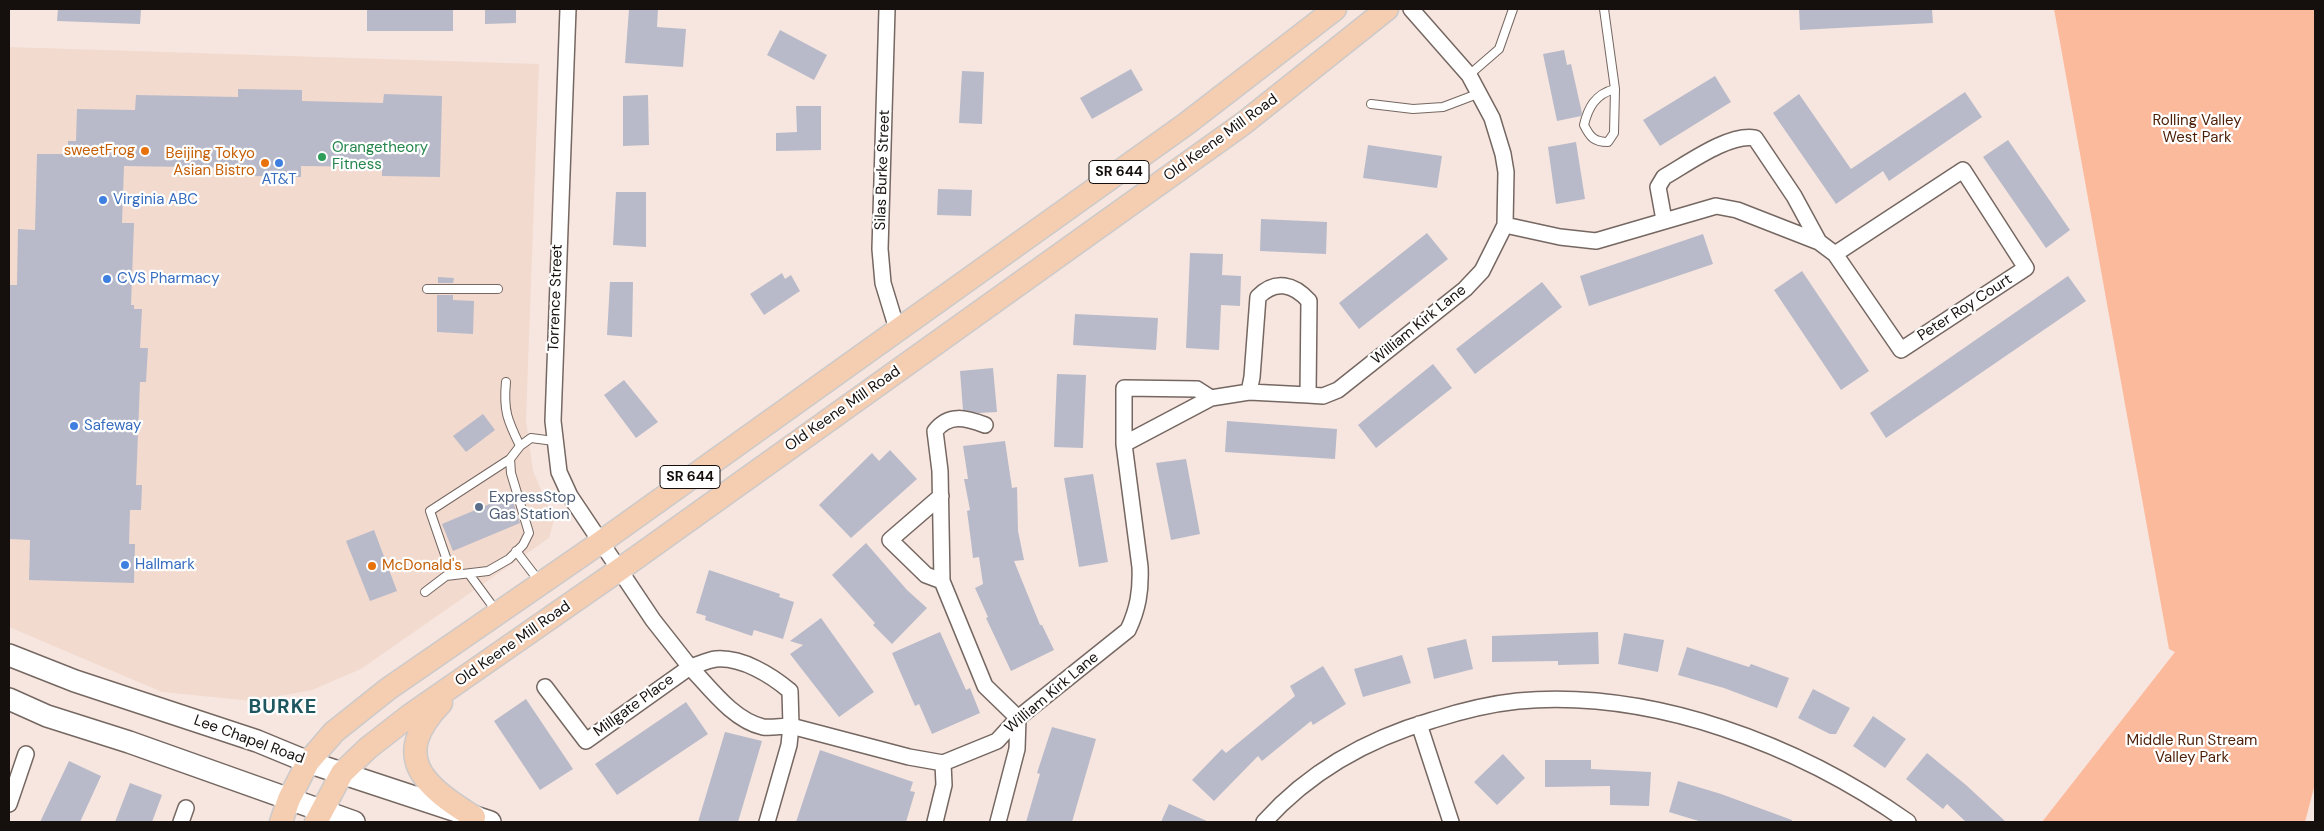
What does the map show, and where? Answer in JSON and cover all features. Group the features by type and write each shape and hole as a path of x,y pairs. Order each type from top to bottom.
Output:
{"main road":[{"name":"Old Keene Mill Road","path":"280,822 289,799 308,762 334,732 388,689 601,542 1186,124 1335,9"},
{"name":"Old Keene Mill Road","path":"318,817 342,773 368,748 1244,123 1387,9"},
{"name":"Lee Chapel Road","path":"9,655 75,681 257,741 308,762 482,820"},
{"path":"465,677 428,717 422,727 415,748 416,760 425,780 448,800 482,820"},
{"path":"9,700 47,716 128,742 289,799 318,817 354,822"}],"street":[{"name":"Torrence Street","path":"568,9 555,302 552,422 559,472 570,496 619,570"},
{"name":"Silas Burke Street","path":"887,9 880,249 883,283 898,329"},
{"path":"1411,9 1470,75 1492,118 1504,154 1506,172 1505,225"},
{"name":"Peter Roy Court","path":"1664,220 1658,187 1664,177 1731,140 1745,136 1755,138 1794,196 1819,242"},
{"name":"Peter Roy Court","path":"1505,225 1560,237 1596,241 1716,206 1737,210 1819,242 1835,254 1901,350 2026,268 1963,170 1835,254"},
{"name":"William Kirk Lane","path":"1124,444 1211,398 1248,392 1323,396 1338,390 1465,289 1482,271 1505,225"},
{"path":"1248,392 1252,377 1258,297 1266,289 1280,285 1299,290 1310,301 1308,395"},
{"name":"William Kirk Lane","path":"943,763 997,741 1018,718 1128,630 1137,610 1141,587 1124,444 1124,388 1197,389 1211,398"},
{"path":"985,425 963,418 950,419 942,423 936,431 941,496 942,582 985,686 1018,718 1017,749 998,822"},
{"path":"941,496 890,540 926,575 942,582"},
{"path":"619,570 653,620 690,667 724,703 742,717 763,727 790,726 909,757 943,763 944,785 935,822"},
{"path":"690,667 715,659 736,660 778,681 790,691 790,745 767,822"},
{"name":"Millgate Place","path":"545,686 586,741 690,667"},
{"path":"1264,822 1296,790 1348,753 1379,738 1419,724 1487,706 1542,700 1621,705 1674,715 1733,731 1787,752 1844,780 1908,822"},
{"path":"1419,724 1450,822"},
{"path":"9,804 26,754"},
{"path":"181,822 186,808"}],"lane":[{"path":"1470,75 1499,49 1513,9"},
{"path":"1604,9 1615,89 1614,133 1608,142 1598,142 1589,136 1584,125 1588,106 1607,90 1615,89"},
{"path":"1371,104 1413,109 1443,107 1480,93"},
{"path":"427,289 498,289"},
{"path":"506,382 504,402 506,418 520,446"},
{"path":"452,576 430,511 510,459 520,446 531,438 554,441"},
{"path":"425,592 446,576 488,571 523,545 529,533 511,473 510,459"},
{"path":"516,552 541,583"},
{"path":"469,574 498,613"}],"shaded area":[{"path":"9,47 539,64 526,420 533,471 554,520 549,538 361,669 312,690 252,701 162,692 9,627"}],"green space":[{"name":"Rolling Valley West Park","path":"2054,9 2315,9 2315,784 2305,822 2042,822 2175,652 2169,649"}],"building":[{"path":"58,9 141,9 140,24 57,21"},
{"path":"367,9 453,9 453,31 367,31"},
{"path":"485,9 516,9 516,23 485,24"},
{"path":"629,9 658,9 657,27 686,29 683,67 625,63"},
{"path":"1799,9 1932,9 1933,23 1800,30"},
{"path":"780,30 827,55 814,80 767,55"},
{"path":"1564,50 1567,65 1571,64 1582,113 1581,116 1557,121 1543,54"},
{"path":"1131,69 1143,90 1092,119 1080,98"},
{"path":"962,71 984,72 982,124 959,123"},
{"path":"1715,76 1731,102 1660,146 1643,120"},
{"path":"238,89 302,90 302,101 383,103 384,94 442,96 440,177 382,176 382,167 301,166 301,177 253,176 253,168 124,166 122,223 134,223 131,305 134,305 134,309 142,309 140,348 148,348 146,382 140,382 136,485 142,485 141,510 130,510 129,544 135,544 134,583 29,580 30,540 9,539 9,285 17,285 18,229 35,230 37,154 68,154 68,141 76,141 77,109 135,110 136,95 238,97"},
{"path":"1965,92 1982,117 1889,181 1883,171 1836,204 1773,113 1799,94 1851,169"},
{"path":"648,95 649,145 623,146 623,96"},
{"path":"796,106 821,106 821,150 776,151 776,133 797,132"},
{"path":"2008,140 2070,230 2046,248 1983,157"},
{"path":"1576,142 1585,199 1556,204 1548,147"},
{"path":"1368,145 1442,156 1437,188 1363,178"},
{"path":"938,189 972,190 971,216 937,215"},
{"path":"616,192 646,192 646,247 613,245"},
{"path":"1261,219 1327,222 1326,254 1260,251"},
{"path":"1427,233 1448,259 1359,329 1339,303"},
{"path":"1703,234 1713,264 1589,306 1580,276"},
{"path":"1190,253 1223,254 1222,275 1241,276 1240,306 1221,305 1219,350 1186,348"},
{"path":"1802,271 1869,371 1841,390 1774,290"},
{"path":"782,273 785,279 791,275 800,291 764,315 750,294"},
{"path":"2068,276 2086,301 1886,438 1870,413"},
{"path":"438,277 454,278 453,283 438,283"},
{"path":"610,282 633,282 632,337 607,335"},
{"path":"1542,282 1562,307 1475,374 1456,349"},
{"path":"437,295 453,295 453,300 474,301 473,334 437,332"},
{"path":"1075,314 1158,318 1156,350 1073,345"},
{"path":"1433,364 1452,388 1376,448 1358,425"},
{"path":"993,368 997,412 979,413 963,410 960,371"},
{"path":"1057,374 1086,375 1083,448 1054,447"},
{"path":"624,380 658,422 636,438 604,395"},
{"path":"483,414 495,430 466,452 453,436"},
{"path":"1227,421 1337,429 1335,459 1225,452"},
{"path":"1005,441 1012,488 1017,487 1018,531 1024,560 1014,561 1040,625 1042,625 1054,650 1011,671 986,618 988,617 975,588 983,584 979,557 973,558 967,511 970,510 964,479 968,479 963,446"},
{"path":"890,450 917,479 851,538 819,505 872,453 879,461"},
{"path":"1186,459 1200,534 1171,540 1156,463"},
{"path":"1093,474 1108,562 1079,567 1064,478"},
{"path":"511,495 520,523 453,551 442,524"},
{"name":"McDonald's","path":"374,530 397,591 370,601 346,541"},
{"path":"866,543 907,590 927,608 892,644 873,625 875,623 832,575"},
{"path":"709,570 780,594 779,597 794,602 783,639 754,630 752,636 705,620 706,616 696,613"},
{"path":"821,618 874,692 839,717 790,654 803,645 790,641"},
{"path":"940,632 966,690 970,688 980,713 932,734 919,704 915,706 892,653"},
{"path":"1598,632 1599,664 1558,665 1558,661 1492,662 1492,636"},
{"path":"1624,633 1664,640 1658,672 1618,664"},
{"path":"1466,639 1473,669 1434,679 1427,648"},
{"path":"1687,647 1749,667 1751,664 1789,678 1777,708 1724,688 1678,675"},
{"path":"1402,655 1411,683 1363,697 1354,669"},
{"path":"1323,666 1346,704 1313,725 1311,721 1262,761 1258,756 1214,801 1192,780 1222,749 1226,753 1295,696 1290,686"},
{"path":"1813,689 1850,708 1836,734 1830,734 1798,718"},
{"path":"526,699 573,769 540,790 494,721"},
{"path":"686,702 708,734 617,795 595,764"},
{"path":"1873,716 1906,739 1885,768 1853,746"},
{"path":"1052,727 1096,739 1072,822 1026,822 1040,774 1037,773"},
{"path":"725,732 762,741 738,822 698,822"},
{"path":"820,750 913,782 910,791 915,792 906,822 796,822"},
{"path":"1927,753 1966,785 2006,822 1966,822 1947,804 1943,809 1906,779"},
{"path":"1503,754 1525,778 1497,805 1474,782"},
{"path":"1545,760 1591,760 1591,769 1651,772 1649,806 1610,805 1610,786 1545,787"},
{"path":"69,761 101,776 80,822 40,822"},
{"path":"1678,781 1721,794 1792,820 1792,822 1702,822 1669,812"},
{"path":"130,783 162,795 152,822 115,822"},
{"path":"1169,804 1209,822 1161,822"}],"place":[{"name":"sweetFrog","path":"145,151"},
{"name":"Orangetheory Fitness","path":"322,157"},
{"name":"Beijing Tokyo Asian Bistro","path":"265,163"},
{"name":"AT&T","path":"279,163"},
{"name":"Virginia ABC","path":"103,200"},
{"name":"CVS Pharmacy","path":"107,279"},
{"name":"Safeway","path":"74,426"},
{"name":"ExpressStop Gas Station","path":"479,507"},
{"name":"Hallmark","path":"125,565"},
{"name":"McDonald's","path":"372,566"}],"district":[{"name":"BURKE","path":"283,708"}],"park label":[{"name":"Middle Run Stream Valley Park","path":"2192,750"}]}
